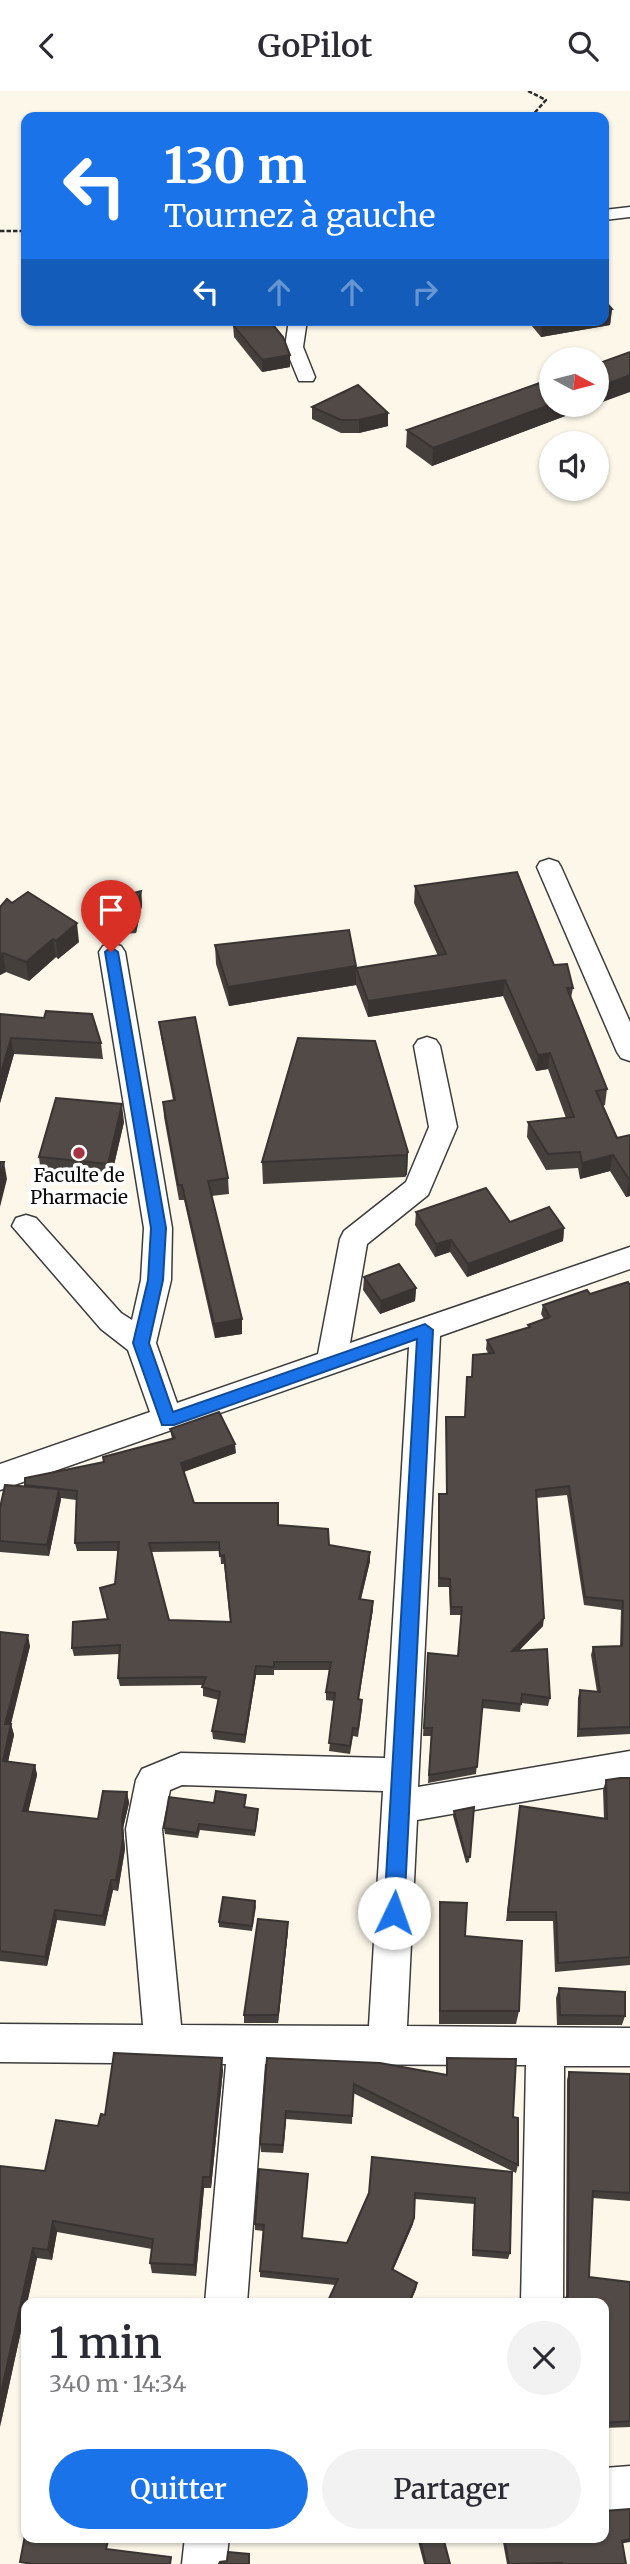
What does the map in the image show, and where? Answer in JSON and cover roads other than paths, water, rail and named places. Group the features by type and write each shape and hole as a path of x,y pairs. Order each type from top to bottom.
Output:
{"street":[{"path":"609,214 630,212"},
{"path":"297,326 294,347 306,377"},
{"path":"549,867 630,1052"},
{"path":"111,952 158,1228 156,1280 141,1343 168,1420"},
{"path":"331,1363 354,1239 418,1188 443,1127 427,1046"},
{"path":"26,1226 111,1321 141,1343"},
{"path":"0,1477 630,1258"},
{"path":"387,2044 425,1330"},
{"path":"164,2044 144,1829 154,1780 181,1769 401,1791 630,1767"},
{"path":"0,2043 630,2047"},
{"path":"226,2298 247,2044"},
{"path":"542,2298 545,2046"},
{"path":"609,2490 630,2488"},
{"path":"204,2564 206,2543"}],"place":[{"name":"Faculte de Pharmacie","path":"79,1153"}]}
